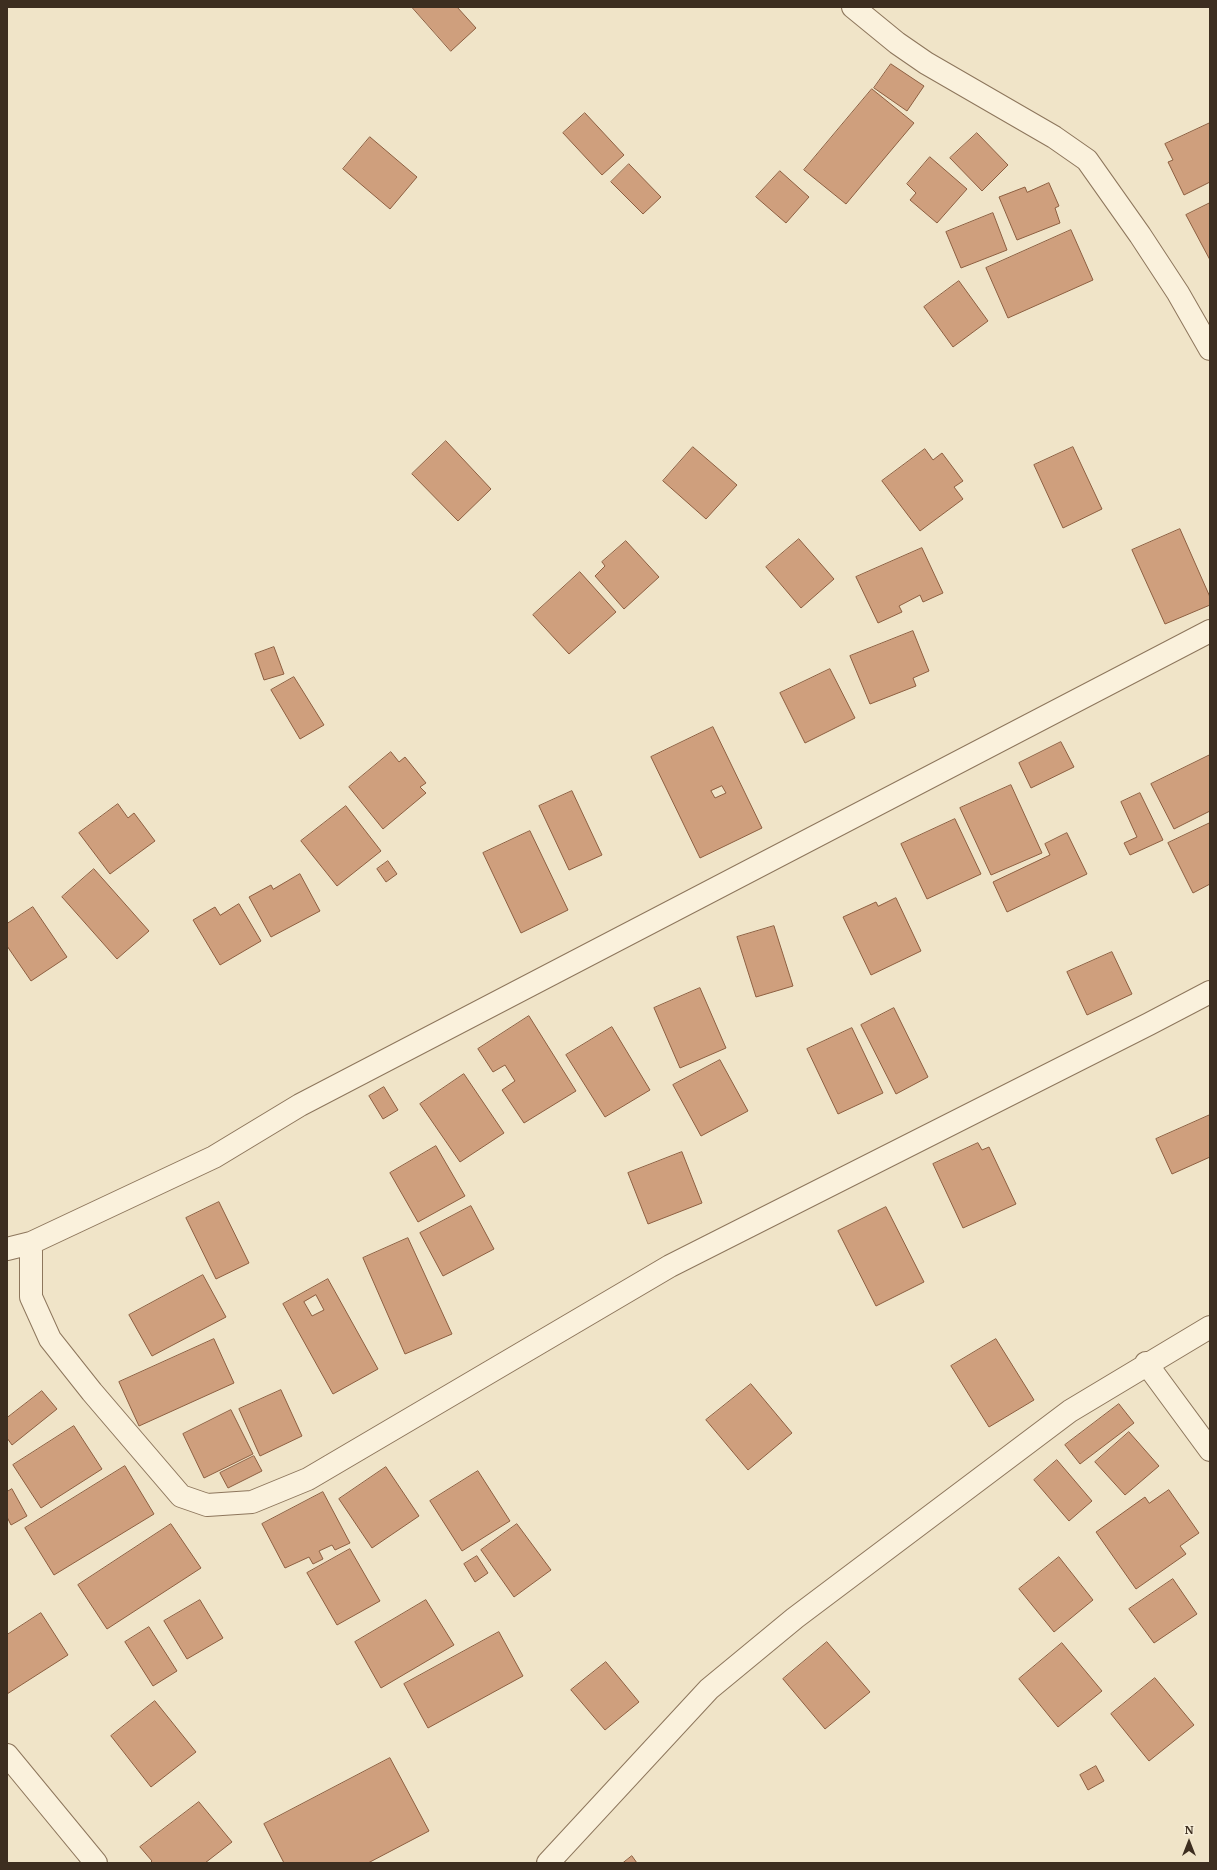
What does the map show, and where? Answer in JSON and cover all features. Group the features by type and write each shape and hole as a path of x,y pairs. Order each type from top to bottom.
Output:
{"street":[{"path":"852,7 897,43 926,63 1054,137 1087,160 1140,235 1178,293 1210,349"},
{"path":"7,1248 31,1243 214,1157 300,1105 1210,631"},
{"path":"31,1243 31,1297 50,1339 92,1392 181,1496 207,1506 252,1502 308,1479 670,1266 1150,1024 1210,992"},
{"path":"548,1863 709,1689 795,1618 1070,1411 1146,1364 1210,1327"},
{"path":"1146,1364 1210,1450"},
{"path":"7,1755 96,1863"}],"building":[{"path":"412,7 457,7 476,28 451,51"},
{"path":"891,64 924,86 907,111 874,88"},
{"path":"872,89 914,123 846,204 804,170"},
{"path":"585,113 624,155 602,175 563,133"},
{"path":"1210,123 1210,182 1184,195 1168,162 1173,160 1165,144"},
{"path":"977,133 1008,165 982,191 950,158"},
{"path":"370,137 417,177 390,209 343,169"},
{"path":"930,157 967,189 937,223 910,200 916,193 907,184"},
{"path":"629,164 661,197 643,214 611,182"},
{"path":"780,171 809,197 786,223 756,197"},
{"path":"1049,183 1059,206 1055,208 1060,223 1017,240 999,197 1025,187 1027,192"},
{"path":"1210,203 1210,260 1186,215"},
{"path":"993,213 1007,250 961,268 946,232"},
{"path":"1071,230 1093,280 1008,318 986,268"},
{"path":"959,281 988,321 953,347 924,307"},
{"path":"446,441 491,489 458,521 412,474"},
{"path":"693,447 737,485 706,519 663,481"},
{"path":"1073,447 1102,509 1063,528 1034,465"},
{"path":"925,449 933,460 942,453 963,481 954,487 963,499 920,531 882,481"},
{"path":"1180,529 1210,597 1210,605 1165,624 1132,550"},
{"path":"799,539 834,579 801,608 766,567"},
{"path":"626,541 659,577 624,609 595,576 605,566 602,562"},
{"path":"922,548 943,593 923,602 920,595 899,606 902,612 878,623 856,577"},
{"path":"580,572 616,612 569,654 533,615"},
{"path":"913,631 929,671 913,678 916,686 870,704 850,656"},
{"path":"274,647 284,674 264,680 255,654"},
{"path":"830,669 855,718 805,743 780,693"},
{"path":"294,677 324,725 300,739 271,690"},
{"path":"713,727 762,828 700,858 651,757","holes":["722,786 726,793 715,798 711,791"]},
{"path":"1061,742 1074,767 1031,788 1019,763"},
{"path":"391,752 399,762 405,757 426,783 420,787 426,793 383,829 349,787"},
{"path":"1210,755 1210,811 1174,829 1151,784"},
{"path":"1011,785 1042,853 991,875 960,808"},
{"path":"572,791 602,855 569,870 539,806"},
{"path":"1140,793 1163,840 1130,855 1124,843 1137,837 1121,802"},
{"path":"118,804 128,818 134,813 155,841 110,874 79,833"},
{"path":"346,806 381,851 337,886 301,841"},
{"path":"955,819 981,874 927,899 901,844"},
{"path":"1210,823 1210,884 1193,893 1168,843"},
{"path":"530,831 568,910 521,933 483,853"},
{"path":"1067,833 1087,874 1007,912 993,882 1050,855 1045,844"},
{"path":"388,861 397,874 386,882 377,869"},
{"path":"94,869 149,931 117,959 62,897"},
{"path":"300,874 320,911 271,937 249,897 271,885 273,889"},
{"path":"896,898 921,951 871,975 843,917 876,902 878,906"},
{"path":"239,904 261,941 220,965 193,920 215,907 220,915"},
{"path":"33,907 67,957 31,981 7,946 7,924"},
{"path":"774,926 793,986 756,997 737,937"},
{"path":"1112,952 1132,994 1087,1015 1067,972"},
{"path":"700,988 726,1048 680,1068 654,1008"},
{"path":"894,1008 928,1077 896,1094 861,1025"},
{"path":"529,1016 576,1091 524,1123 502,1090 515,1081 505,1065 493,1072 478,1049"},
{"path":"612,1027 650,1090 605,1117 566,1055"},
{"path":"852,1028 883,1093 838,1114 807,1049"},
{"path":"720,1060 748,1111 701,1136 673,1085"},
{"path":"464,1074 504,1133 460,1162 420,1104"},
{"path":"384,1087 398,1110 383,1119 369,1096"},
{"path":"1210,1115 1210,1157 1172,1174 1156,1139"},
{"path":"978,1143 982,1150 989,1147 1016,1204 963,1228 933,1164"},
{"path":"436,1146 465,1196 418,1222 390,1173"},
{"path":"682,1152 702,1203 648,1224 628,1173"},
{"path":"219,1202 249,1263 216,1279 186,1218"},
{"path":"471,1206 494,1249 443,1276 420,1233"},
{"path":"886,1207 924,1282 876,1306 838,1231"},
{"path":"408,1238 452,1334 405,1354 363,1258"},
{"path":"203,1275 226,1317 152,1356 129,1315"},
{"path":"328,1279 378,1369 333,1394 283,1304","holes":["316,1295 324,1310 312,1316 304,1302"]},
{"path":"214,1339 234,1383 139,1426 119,1382"},
{"path":"996,1339 1034,1400 989,1427 951,1366"},
{"path":"751,1384 792,1433 748,1470 706,1420"},
{"path":"281,1390 302,1436 260,1456 239,1409"},
{"path":"42,1391 57,1409 12,1445 7,1438 7,1418"},
{"path":"1119,1404 1134,1423 1080,1464 1065,1445"},
{"path":"231,1410 253,1454 204,1478 183,1434"},
{"path":"74,1426 102,1469 41,1508 13,1465"},
{"path":"1129,1432 1159,1466 1125,1495 1095,1462"},
{"path":"254,1456 262,1471 228,1488 220,1473"},
{"path":"1057,1460 1092,1501 1069,1521 1034,1480"},
{"path":"125,1466 154,1514 54,1575 25,1528"},
{"path":"386,1467 419,1516 372,1548 339,1499"},
{"path":"478,1471 510,1521 462,1551 430,1501"},
{"path":"12,1489 27,1516 11,1525 7,1517 7,1492"},
{"path":"1169,1490 1199,1533 1180,1546 1186,1554 1136,1589 1096,1532 1145,1497 1149,1503"},
{"path":"323,1492 350,1543 335,1550 332,1545 319,1551 323,1559 313,1564 309,1557 285,1568 262,1524"},
{"path":"171,1524 201,1568 107,1629 78,1585"},
{"path":"517,1524 551,1570 514,1597 481,1550"},
{"path":"350,1549 380,1601 337,1625 307,1573"},
{"path":"477,1556 488,1573 475,1582 464,1564"},
{"path":"1059,1557 1093,1600 1054,1632 1019,1589"},
{"path":"1173,1579 1197,1614 1154,1643 1129,1609"},
{"path":"200,1600 223,1638 187,1659 164,1621"},
{"path":"426,1600 454,1645 381,1688 355,1642"},
{"path":"41,1613 68,1655 7,1694 7,1635"},
{"path":"149,1627 177,1671 153,1686 125,1642"},
{"path":"499,1632 523,1676 428,1728 404,1684"},
{"path":"827,1642 870,1692 825,1729 783,1679"},
{"path":"1062,1643 1102,1691 1058,1727 1019,1679"},
{"path":"606,1662 639,1702 605,1730 571,1690"},
{"path":"1155,1678 1194,1725 1149,1761 1111,1714"},
{"path":"155,1701 196,1752 151,1787 111,1736"},
{"path":"390,1758 429,1831 368,1863 284,1863 264,1824"},
{"path":"1096,1766 1104,1781 1088,1790 1080,1775"},
{"path":"199,1802 232,1842 205,1863 150,1863 152,1861 140,1847"},
{"path":"632,1856 637,1863 623,1863"}]}
